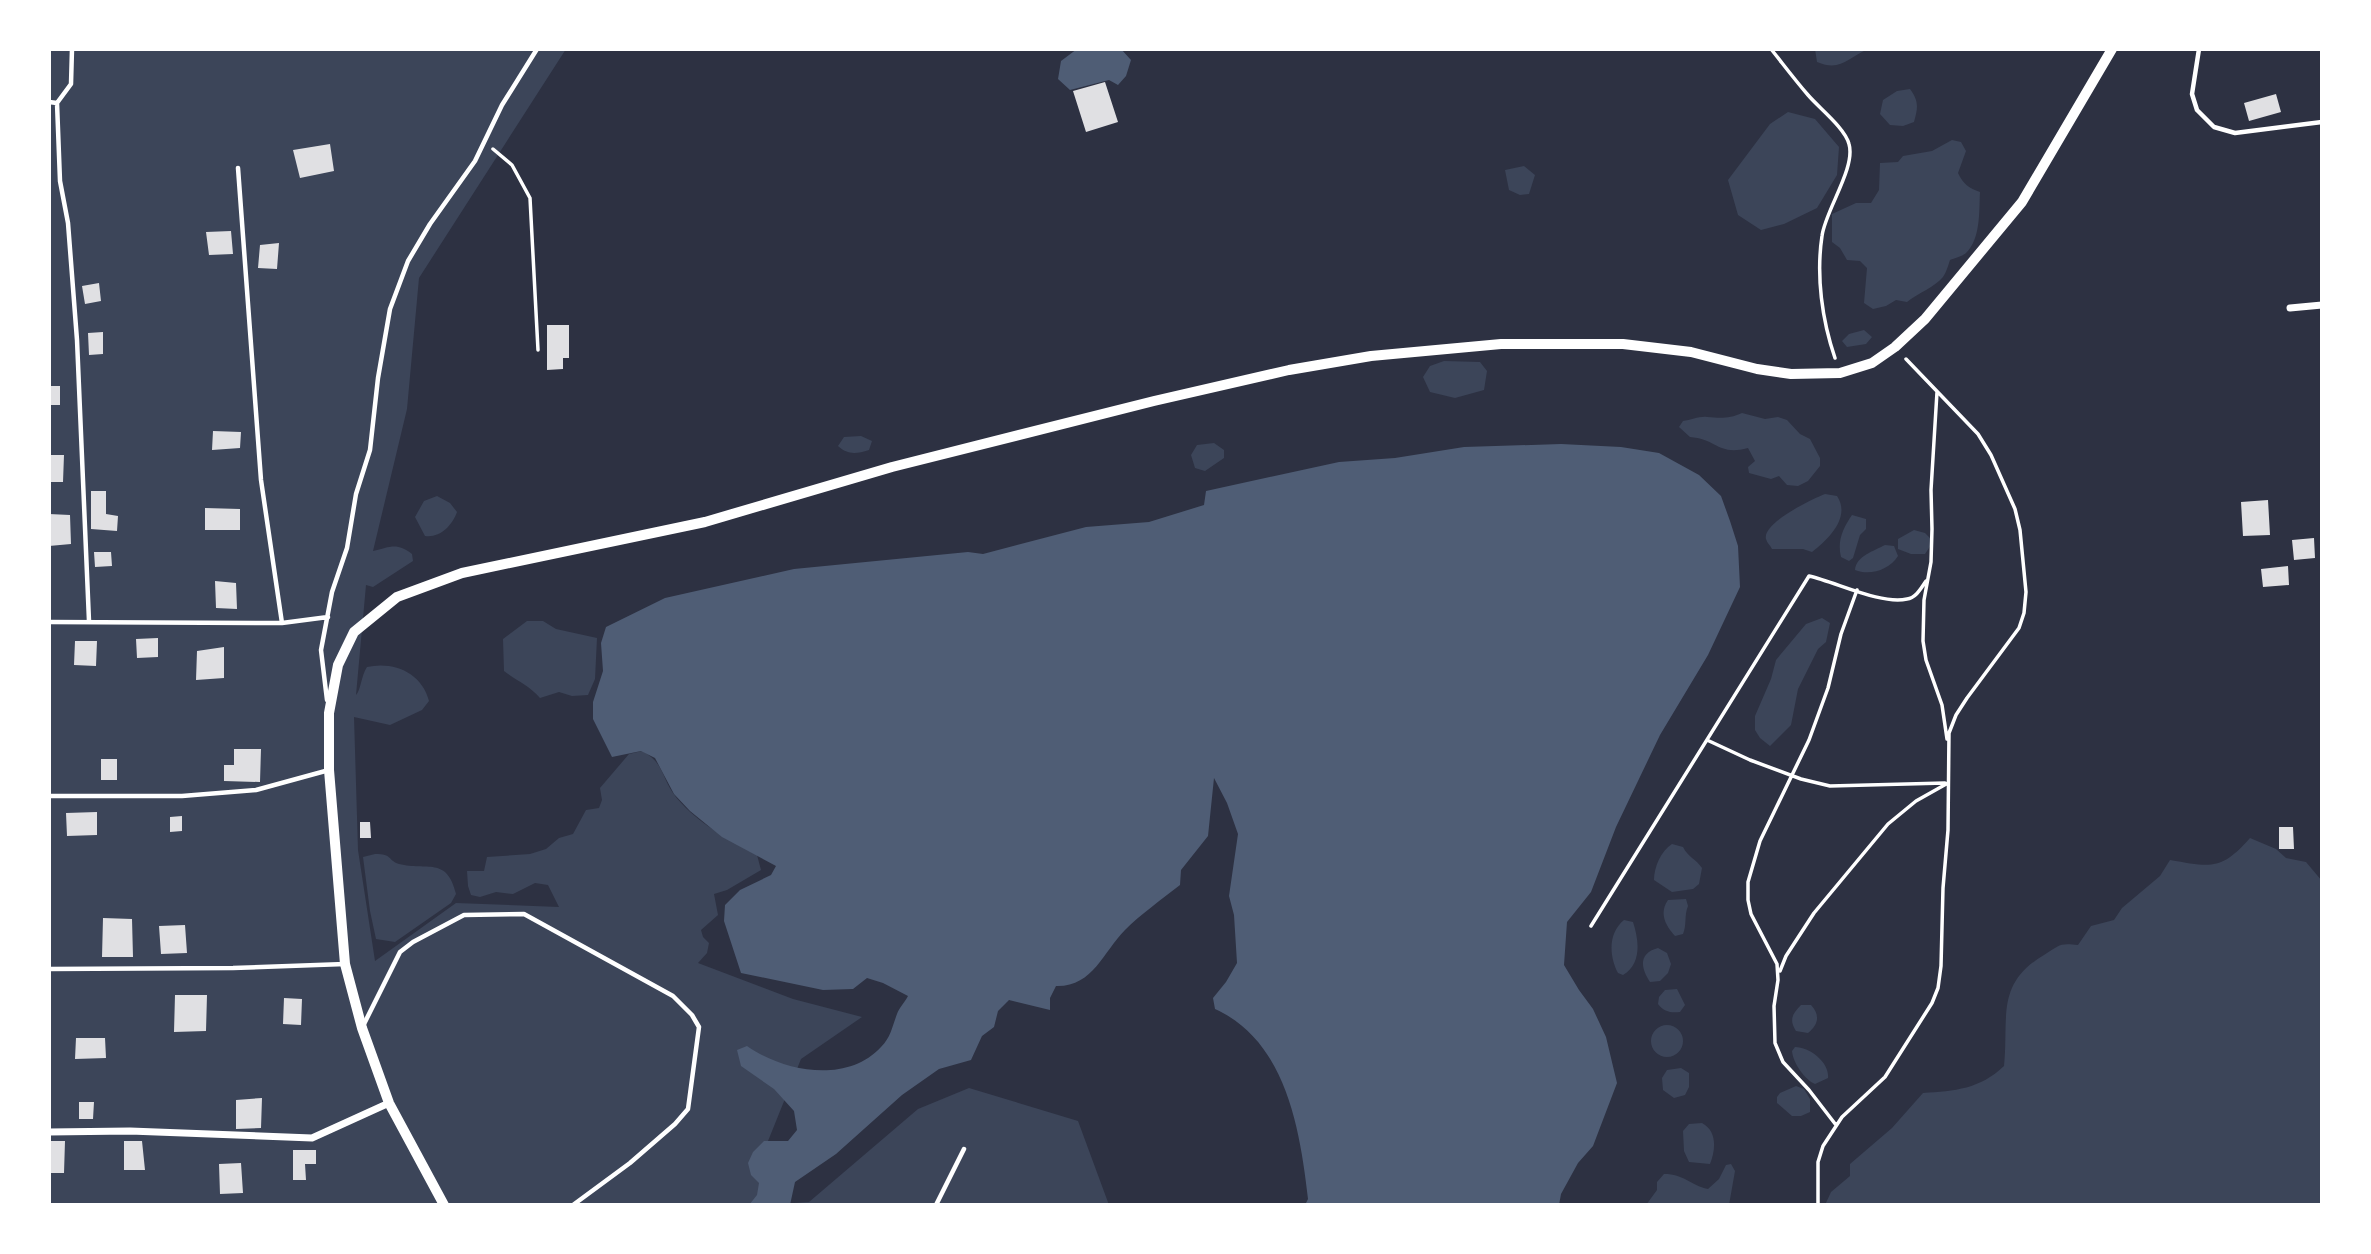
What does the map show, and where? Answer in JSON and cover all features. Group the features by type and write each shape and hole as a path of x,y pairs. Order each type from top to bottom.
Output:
{"street":[{"path":"444,1205 389,1103 362,1028 345,964 329,770 329,713 338,666 354,632 397,597 462,573 705,522 892,467 1231,382 1371,356 1501,344 1623,344 1690,352 1757,369 1791,374 1840,373 1872,363 1895,347 1925,319 2022,202 2112,49"},
{"path":"2290,308 2322,304"},
{"path":"49,1132 131,1131 312,1138 389,1103"}],"lane":[{"path":"72,49 71,84 57,103 60,181 68,223 77,340 89,621"},
{"path":"329,713 321,650 331,592 347,548 356,494 370,450 378,378 390,309 408,261 430,224 475,160 502,105 537,49"},
{"path":"2199,49 2192,94 2197,110 2214,127 2235,134 2322,122"},
{"path":"49,102 57,103"},
{"path":"238,168 261,480 282,624"},
{"path":"49,622 282,624 328,617"},
{"path":"49,796 182,796 256,790 329,770"},
{"path":"362,1028 400,952 413,942 464,915 524,914 673,996 692,1015 699,1027 688,1109 675,1124 630,1163 573,1205"},
{"path":"49,970 345,964"},
{"path":"936,1205 964,1149"}],"path":[{"path":"1771,49 1847,137 1850,148 1849,159 1822,233 1820,279 1823,312 1840,373"},
{"path":"485,141 512,165 530,198 538,350"},
{"path":"1818,1205 1818,1162 1823,1146 1842,1117 1885,1077 1932,1003 1938,988 1948,830 1949,733 1956,716 2019,628 2026,592 2020,530 2015,509 1991,454 1978,434 1895,347"},
{"path":"1937,392 1931,490 1933,530 1923,621 1925,650 1942,705 1948,746"},
{"path":"1591,926 1809,576 1870,596 1907,600 1916,595 1926,581"},
{"path":"1836,1125 1783,1062 1775,1043 1777,964 1751,914 1748,882 1760,841 1809,740 1828,688 1841,634 1857,590"},
{"path":"1707,740 1750,760 1830,786 1948,783"},
{"path":"1778,975 1786,956 1814,913 1888,824 1916,801 1948,783"}],"shaded area":[{"path":"49,49 566,49 419,278 407,409 373,551 398,547 412,554 413,561 373,587 366,585 356,695 367,667 387,666 413,676 420,683 429,701 422,710 390,725 354,717 358,850 375,961 456,903 559,907 548,885 535,883 513,894 496,892 480,897 471,895 467,871 484,871 487,857 530,854 546,849 559,838 573,834 586,810 599,808 602,800 600,788 629,754 642,751 649,755 658,764 681,803 712,828 757,855 761,870 727,890 714,894 718,915 701,930 709,943 707,953 698,963 793,999 862,1017 801,1059 766,1146 757,1205 49,1205"},
{"path":"1077,49 1121,49 1131,60 1126,76 1118,85 1109,80 1070,90 1058,79 1061,61"},
{"path":"1815,49 1868,49 1844,63 1825,65 1817,62"},
{"path":"1910,89 1917,105 1914,122 1903,126 1890,125 1880,114 1883,100 1897,91"},
{"path":"1788,112 1815,119 1839,147 1837,175 1817,208 1784,224 1761,230 1738,215 1728,180 1770,124"},
{"path":"1952,140 1961,142 1966,151 1958,173 1960,177 1967,185 1980,192 1978,224 1971,247 1966,253 1950,260 1944,275 1936,284 1907,302 1896,300 1873,309 1864,303 1867,268 1860,261 1847,260 1840,248 1832,242 1832,214 1856,203 1871,203 1879,190 1880,163 1898,162 1903,156 1932,151"},
{"path":"1524,166 1535,175 1529,194 1520,195 1509,190 1505,170"},
{"path":"1864,330 1872,337 1866,344 1847,347 1842,341 1849,334"},
{"path":"1444,361 1480,362 1487,371 1484,390 1455,398 1430,392 1423,377 1430,366"},
{"path":"1742,413 1765,419 1778,417 1787,420 1800,434 1810,439 1820,458 1820,466 1808,481 1798,486 1787,485 1779,476 1771,479 1749,473 1748,467 1755,461 1748,448 1724,449 1690,437 1679,427 1683,421 1704,417 1724,418"},
{"path":"861,436 872,441 869,450 852,453 838,446 844,437"},
{"path":"1214,443 1224,450 1224,458 1205,471 1195,468 1191,455 1197,445"},
{"path":"1561,444 1621,447 1659,453 1699,475 1721,496 1738,546 1740,587 1708,655 1660,735 1616,827 1591,892 1567,922 1564,965 1593,1009 1606,1037 1617,1083 1593,1146 1578,1163 1561,1194 1559,1205 1305,1205 1308,1199 1300,1144 1294,1117 1274,1065 1258,1042 1239,1023 1215,1009 1213,998 1237,963 1234,915 1229,896 1238,834 1227,803 1214,778 1208,836 1181,870 1180,885 1125,930 1088,975 1069,985 1056,986 1050,998 1050,1010 1009,1000 998,1011 994,1027 982,1036 971,1060 939,1069 902,1095 836,1154 795,1182 790,1205 749,1205 757,1195 759,1183 751,1175 748,1163 753,1152 764,1141 788,1141 797,1130 794,1111 774,1089 741,1066 737,1050 747,1046 779,1062 815,1070 851,1066 867,1059 881,1047 908,996 867,978 853,989 823,990 741,973 724,921 725,905 740,890 771,875 776,866 722,837 690,811 674,794 655,758 641,751 612,757 593,719 593,702 603,671 601,643 606,627 665,598 794,569 968,552 983,554 1086,527 1149,522 1204,505 1206,491 1339,462 1395,458 1464,447"},
{"path":"1825,494 1837,496 1841,512 1840,520 1825,541 1812,552 1803,549 1772,549 1766,539 1772,526 1789,512"},
{"path":"437,496 450,503 457,512 445,530 436,535 425,536 415,517 424,501"},
{"path":"1852,515 1866,519 1866,529 1860,535 1853,558 1849,561 1841,557 1840,540"},
{"path":"1914,530 1925,533 1932,540 1925,554 1911,554 1898,549 1898,539"},
{"path":"1885,545 1894,546 1898,556 1890,565 1873,572 1855,570 1862,558"},
{"path":"1822,618 1830,623 1826,642 1818,649 1798,689 1791,725 1770,746 1755,730 1755,716 1776,660 1806,624"},
{"path":"527,621 543,621 556,629 597,638 595,679 588,695 572,696 559,692 540,698 504,671 503,639"},
{"path":"2250,838 2276,849 2286,858 2306,862 2322,881 2322,1205 1825,1205 1831,1192 1850,1176 1850,1164 1892,1128 1923,1093 1956,1090 1976,1084 2004,1066 2006,1017 2011,990 2028,966 2060,946 2078,945 2091,926 2114,920 2122,908 2160,876 2170,860 2214,864 2231,856"},
{"path":"1672,844 1683,847 1702,868 1699,884 1693,889 1672,892 1654,880 1659,860"},
{"path":"375,854 387,856 399,864 435,867 441,870 452,882 456,894 451,903 395,942 376,939 363,857"},
{"path":"1686,899 1688,906 1684,931 1683,934 1675,936 1666,923 1665,905 1668,900"},
{"path":"1624,920 1633,922 1637,951 1633,965 1623,975 1618,973 1615,966 1612,945 1615,931"},
{"path":"1658,948 1667,953 1671,964 1668,973 1660,981 1650,982 1644,971 1643,961 1647,953"},
{"path":"1677,989 1685,1005 1680,1012 1663,1009 1658,1004 1659,997 1665,990"},
{"path":"1801,1005 1811,1005 1817,1016 1816,1023 1808,1033 1796,1031 1792,1020"},
{"path":"1667,1025 1678,1030 1683,1041 1678,1052 1667,1057 1656,1052 1651,1041 1656,1030"},
{"path":"1795,1047 1818,1057 1826,1067 1828,1078 1815,1084 1807,1079 1795,1061 1792,1051"},
{"path":"1681,1068 1689,1073 1689,1087 1685,1095 1674,1098 1663,1090 1662,1078 1667,1070"},
{"path":"1796,1086 1804,1089 1810,1099 1810,1112 1801,1116 1792,1116 1777,1103 1780,1093"},
{"path":"969,1088 1078,1121 1109,1205 764,1205 809,1202 918,1109"},
{"path":"1702,1123 1707,1126 1714,1141 1710,1164 1689,1162 1684,1151 1683,1131 1689,1124"},
{"path":"1731,1164 1735,1171 1729,1205 1646,1205 1664,1174 1677,1176 1708,1189 1719,1179 1726,1165"}],"building":[{"path":"1105,82 1118,122 1086,132 1073,91"},
{"path":"2276,94 2281,112 2249,121 2244,103"},
{"path":"330,144 334,171 300,178 293,150"},
{"path":"231,231 233,254 209,255 206,232"},
{"path":"279,243 277,269 258,268 260,245"},
{"path":"99,283 101,301 85,304 82,286"},
{"path":"547,325 569,325 569,358 563,358 563,369 547,370"},
{"path":"103,332 103,354 89,355 88,333"},
{"path":"49,386 60,386 60,405 49,405"},
{"path":"213,431 241,432 240,448 212,450"},
{"path":"49,455 64,455 63,482 49,482"},
{"path":"91,491 106,491 106,514 118,516 117,531 91,529"},
{"path":"2268,500 2270,535 2243,536 2241,502"},
{"path":"205,508 240,509 240,530 205,530"},
{"path":"49,514 70,515 71,544 49,546"},
{"path":"2314,538 2315,558 2294,560 2292,540"},
{"path":"94,552 111,552 112,566 95,567"},
{"path":"2288,566 2289,585 2263,587 2261,569"},
{"path":"215,581 236,583 237,609 216,608"},
{"path":"158,638 158,657 137,658 136,639"},
{"path":"75,641 97,641 96,666 74,665"},
{"path":"224,647 224,678 196,680 197,651"},
{"path":"234,749 261,749 260,782 224,781 224,765 234,765"},
{"path":"101,759 117,759 117,780 101,780"},
{"path":"97,812 97,835 67,836 66,813"},
{"path":"182,816 182,831 170,832 170,817"},
{"path":"360,822 370,822 371,838 360,838"},
{"path":"2279,827 2293,827 2294,849 2279,849"},
{"path":"103,918 132,919 133,957 102,957"},
{"path":"185,925 187,953 161,954 159,926"},
{"path":"175,995 207,995 206,1031 174,1032"},
{"path":"284,998 302,999 301,1025 283,1024"},
{"path":"76,1038 105,1038 106,1058 75,1059"},
{"path":"262,1098 261,1128 236,1129 236,1100"},
{"path":"79,1102 94,1102 93,1119 79,1119"},
{"path":"49,1141 65,1141 64,1173 49,1173"},
{"path":"124,1141 142,1141 145,1170 124,1170"},
{"path":"293,1150 316,1150 316,1164 305,1164 306,1180 293,1180"},
{"path":"241,1163 243,1193 220,1194 219,1164"}]}
